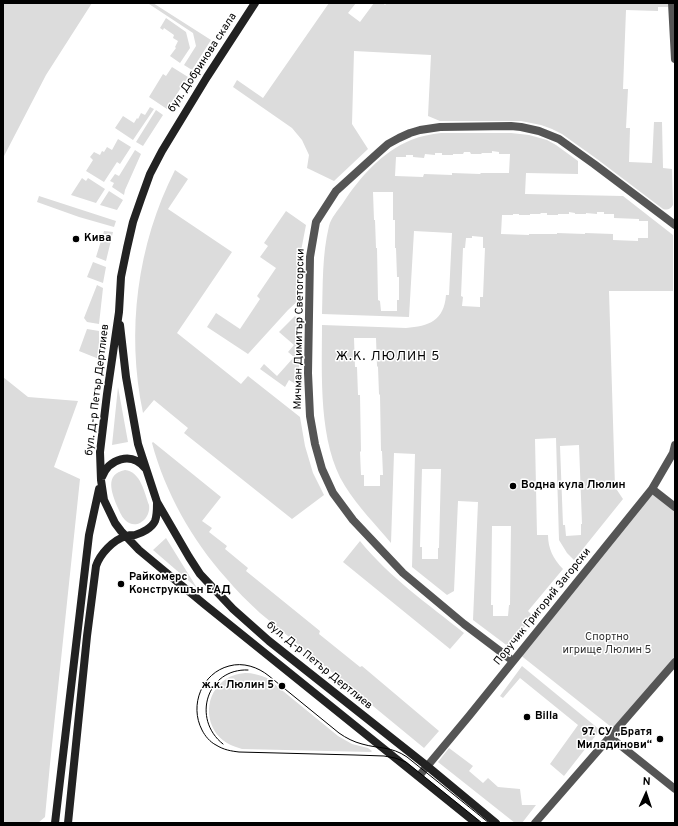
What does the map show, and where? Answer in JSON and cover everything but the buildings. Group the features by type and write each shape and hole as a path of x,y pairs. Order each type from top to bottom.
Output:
{"main road":[{"name":"бул. Добринова скала","path":"170,136 256,3"},
{"name":"бул. Д-р Петър Дертлиев","path":"170,136 150,174 133,222 121,277 119,312 100,452 101,480 104,500 115,523 139,550 198,600 476,823"},
{"name":"бул. Д-р Петър Дертлиев","path":"119,312 126,377 138,444 157,502 188,557 200,574 224,600 269,642 427,766 496,823"},
{"path":"55,823 89,535 101,480 108,466 119,460 132,460 143,466 147,471"},
{"name":"бул. Д-р Петър Дертлиев","path":"126,536 142,533 153,525 156,518 157,502"},
{"path":"68,823 87,636 96,566 98,559 102,554 112,544 126,536"}],"street":[{"path":"672,3 675,59"},
{"name":"Мичман Димитър Светогорски","path":"513,661 402,574 354,520 333,493 322,469 315,444 310,416 308,373 310,257 316,222 336,191 388,144 399,138 430,128 511,126 540,131 559,139 675,225"},
{"name":"Поручик Григорий Загорски","path":"419,776 652,489 673,453 675,445"},
{"path":"652,489 675,507"},
{"path":"535,823 675,662"},
{"path":"610,737 675,789"}],"green space":[{"path":"3,3 92,3 46,75 3,158"},
{"path":"153,3 211,40 192,70 184,65 196,46 193,33 149,4"},
{"path":"329,3 356,3 348,13 360,22 374,3 383,3 385,5 387,3 668,3 668,7 658,7 658,11 626,10 623,89 628,89 626,128 630,128 629,162 652,163 654,122 662,122 663,168 672,169 673,205 671,208 666,210 663,209 562,134 541,125 521,121 440,121 428,116 431,55 354,51 352,124 368,149 334,181 307,168 309,155 302,140 292,128 233,87 237,80 263,98"},
{"path":"166,18 186,32 190,48 180,63 170,56 176,48 175,47 178,41 173,38 174,35 164,28 163,30 160,28"},
{"path":"172,67 188,77 167,109 149,97 163,74 166,76"},
{"path":"150,107 154,109 133,140 115,128 123,116 134,123 141,113 145,115"},
{"path":"156,110 163,115 143,146 136,142"},
{"path":"441,133 511,133 529,135 547,140 578,161 578,174 526,173 525,194 623,196 673,235 673,291 609,291 615,487 623,499 574,560 567,553 559,540 556,438 535,439 537,535 548,535 552,553 556,561 563,569 528,611 533,616 509,647 473,620 478,502 458,501 454,591 447,595 412,567 415,454 394,453 391,543 361,509 345,486 336,469 330,450 323,408 322,325 406,328 422,326 428,324 439,316 445,304 446,295 449,295 452,233 414,231 409,317 322,314 324,259 330,223 335,214 364,175 381,158 400,145 411,140 422,136","holes":["492,151 499,152 499,154 510,154 509,173 452,173 452,175 424,174 423,177 395,176 396,157 413,155 413,157 424,158 425,154 435,155 435,153 442,153 442,155 463,154 464,152 470,152 471,154 492,153","373,192 393,192 393,220 395,220 397,277 399,277 399,300 397,300 397,311 381,311 380,301 378,300","569,212 575,214 597,214 597,212 604,212 604,214 614,214 614,218 639,219 639,221 648,221 648,238 638,238 638,241 613,240 613,234 585,233 529,235 501,234 502,215 530,215 541,213 547,213 547,215 569,214","472,236 483,237 483,248 485,248 483,297 480,297 480,307 462,306 463,248 465,248 466,238 472,238","354,338 376,338 383,475 380,475 380,486 364,486 364,475 361,475 360,395 358,395 357,367 355,367","579,445 582,524 581,535 566,536 565,525 563,525 560,446","422,469 441,469 438,559 422,559 422,547 420,547","492,526 511,526 510,605 508,616 493,616 493,605 491,605"]},
{"path":"118,139 131,147 120,164 117,162 104,182 86,171 93,160 90,157 94,152 100,155 107,147 112,150"},
{"path":"135,150 141,154 124,195 112,187 114,183 110,181 115,174 119,176"},
{"path":"175,170 188,179 168,209 232,252 177,333 241,384 248,376 300,417 305,446 313,473 324,495 292,519 184,433 188,428 154,400 143,413 135,351 138,289 152,228 162,199"},
{"path":"82,178 86,181 88,178 105,189 96,203 71,195"},
{"path":"109,191 123,200 117,210 100,205"},
{"path":"39,196 116,221 114,227 79,217 37,202"},
{"path":"286,211 306,225 300,256 300,299 248,354 207,327 216,313 240,329 260,299 257,296 276,268 260,257 268,246 264,243"},
{"path":"104,231 113,232 106,261 96,257"},
{"path":"93,262 106,267 103,283 87,277"},
{"path":"97,285 103,288 99,324 87,322 84,318"},
{"path":"295,316 299,321 299,386 289,380 285,387 260,369 264,364 277,376 294,357 288,352 294,345 279,332"},
{"path":"87,329 99,331 99,359 79,351"},
{"path":"3,377 28,397 78,401 54,467 80,479 45,817 38,823 3,823"},
{"path":"118,387 128,442 112,445"},
{"path":"153,442 221,497 202,521 212,528 209,532 227,546 225,549 248,568 246,571 320,631 319,634 360,667 362,666 439,731 424,748 260,613 242,596 202,548 181,515 164,479 152,443"},
{"path":"125,470 135,474 141,483 149,505 148,515 138,524 129,523 125,520 121,515 113,495 111,485 114,475"},
{"name":"Спортно игрище Люлин 5","path":"652,489 675,507 675,662 615,730 519,654"},
{"path":"166,538 197,588 153,550"},
{"path":"360,541 396,578 464,633 450,649 343,562"},
{"path":"522,666 600,730 564,776 550,764 578,725 520,678 503,698 500,696"},
{"path":"245,673 256,674 267,678 338,736 352,744 368,748 372,751 242,749 227,743 214,730 209,714 209,705 212,696 222,682 227,678"},
{"path":"449,748 473,766 469,771 483,783 488,778 498,787 520,789 522,805 536,805 522,823 515,823 438,762"}],"tram line":[{"path":"482,823 406,762 395,758 384,756 239,752 222,748 208,739 198,720 197,710 200,691 212,675 229,666 245,665 260,670 344,737 368,746 390,749 407,757 489,823"},
{"path":"223,744 213,734 208,722 206,709 208,697 214,686 222,677 234,672 248,670"}],"place":[{"name":"Кива","path":"76,239"},
{"name":"Водна кула Люлин","path":"513,486"},
{"name":"Райкомерс Конструкшън ЕАД","path":"121,584"},
{"name":"ж.к. Люлин 5","path":"282,686"},
{"name":"Billa","path":"527,717"},
{"name":"97. СУ „Братя Миладинови“","path":"660,739"}],"district":[{"name":"Ж.К. ЛЮЛИН 5","path":"388,357"}]}
